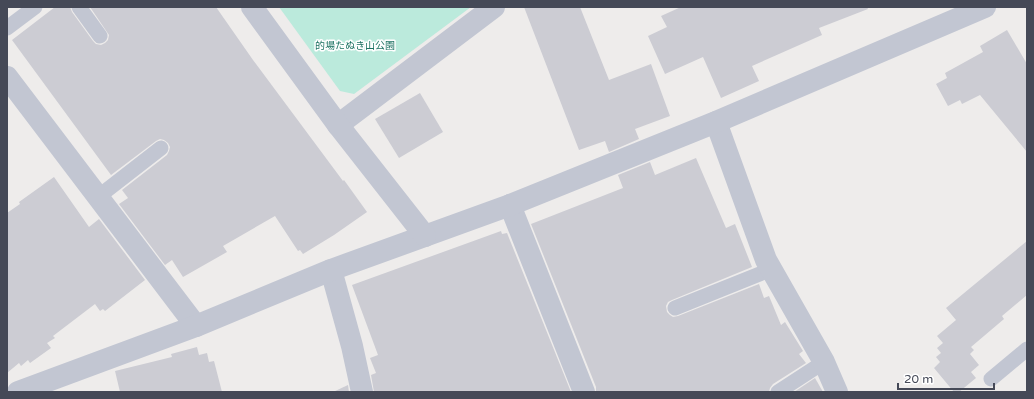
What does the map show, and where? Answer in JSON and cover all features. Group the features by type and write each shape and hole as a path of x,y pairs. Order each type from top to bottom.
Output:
{"street":[{"path":"252,7 338,125 425,236"},
{"path":"338,125 494,7"},
{"path":"18,392 49,386 331,270 510,205 716,122 985,7"},
{"path":"7,77 196,326"},
{"path":"716,122 766,260 824,362 837,392"},
{"path":"510,205 584,392"},
{"path":"331,270 352,346 362,392"}],"lane":[{"path":"7,28 35,7"},
{"path":"80,7 100,36"},
{"path":"98,197 161,148"},
{"path":"675,308 772,270"},
{"path":"991,379 1027,349"},
{"path":"778,392 824,362"}],"green space":[{"name":"的場たぬき山公園","path":"279,7 471,7 354,94 340,91"}],"building":[{"path":"55,7 70,7 93,41 96,44 101,45 108,40 109,35 90,7 216,7 253,60 367,212 303,254 300,250 298,251 275,216 223,246 227,252 183,277 172,260 165,265 119,204 128,198 122,190 167,155 170,147 168,143 160,139 156,141 111,175 12,40"},
{"path":"524,7 580,7 609,80 651,64 670,116 635,129 639,139 609,152 605,141 579,150"},
{"path":"681,7 867,7 868,9 819,28 822,35 752,66 759,81 721,98 703,57 665,74 648,36 667,27 661,16"},
{"path":"1007,30 1027,64 1027,152 980,95 962,104 960,100 948,106 936,84 947,78 945,73 983,52 980,46"},
{"path":"420,93 443,132 399,158 375,119"},
{"path":"696,158 726,228 735,224 752,267 668,302 666,306 667,312 673,317 678,316 759,284 764,298 769,296 781,325 785,322 803,351 799,354 806,363 773,384 769,392 596,392 596,387 531,224 623,188 618,175 650,162 655,175"},
{"path":"54,177 89,227 99,219 145,280 105,311 103,309 100,311 95,304 53,336 55,338 47,343 51,348 30,363 28,360 21,366 19,363 7,373 7,213 20,204 19,202"},
{"path":"501,231 502,234 507,233 571,392 374,392 371,375 376,373 370,358 378,355 352,285"},
{"path":"1027,241 1027,295 1002,316 1004,319 971,347 974,350 970,354 979,365 971,372 976,378 959,392 954,392 934,368 940,362 936,357 941,353 937,348 943,343 937,336 956,320 946,308"},
{"path":"197,347 199,355 207,353 209,362 214,361 222,392 120,392 115,371 172,357 171,354"},
{"path":"815,378 823,392 794,392"},
{"path":"348,385 349,392 333,392"}]}
